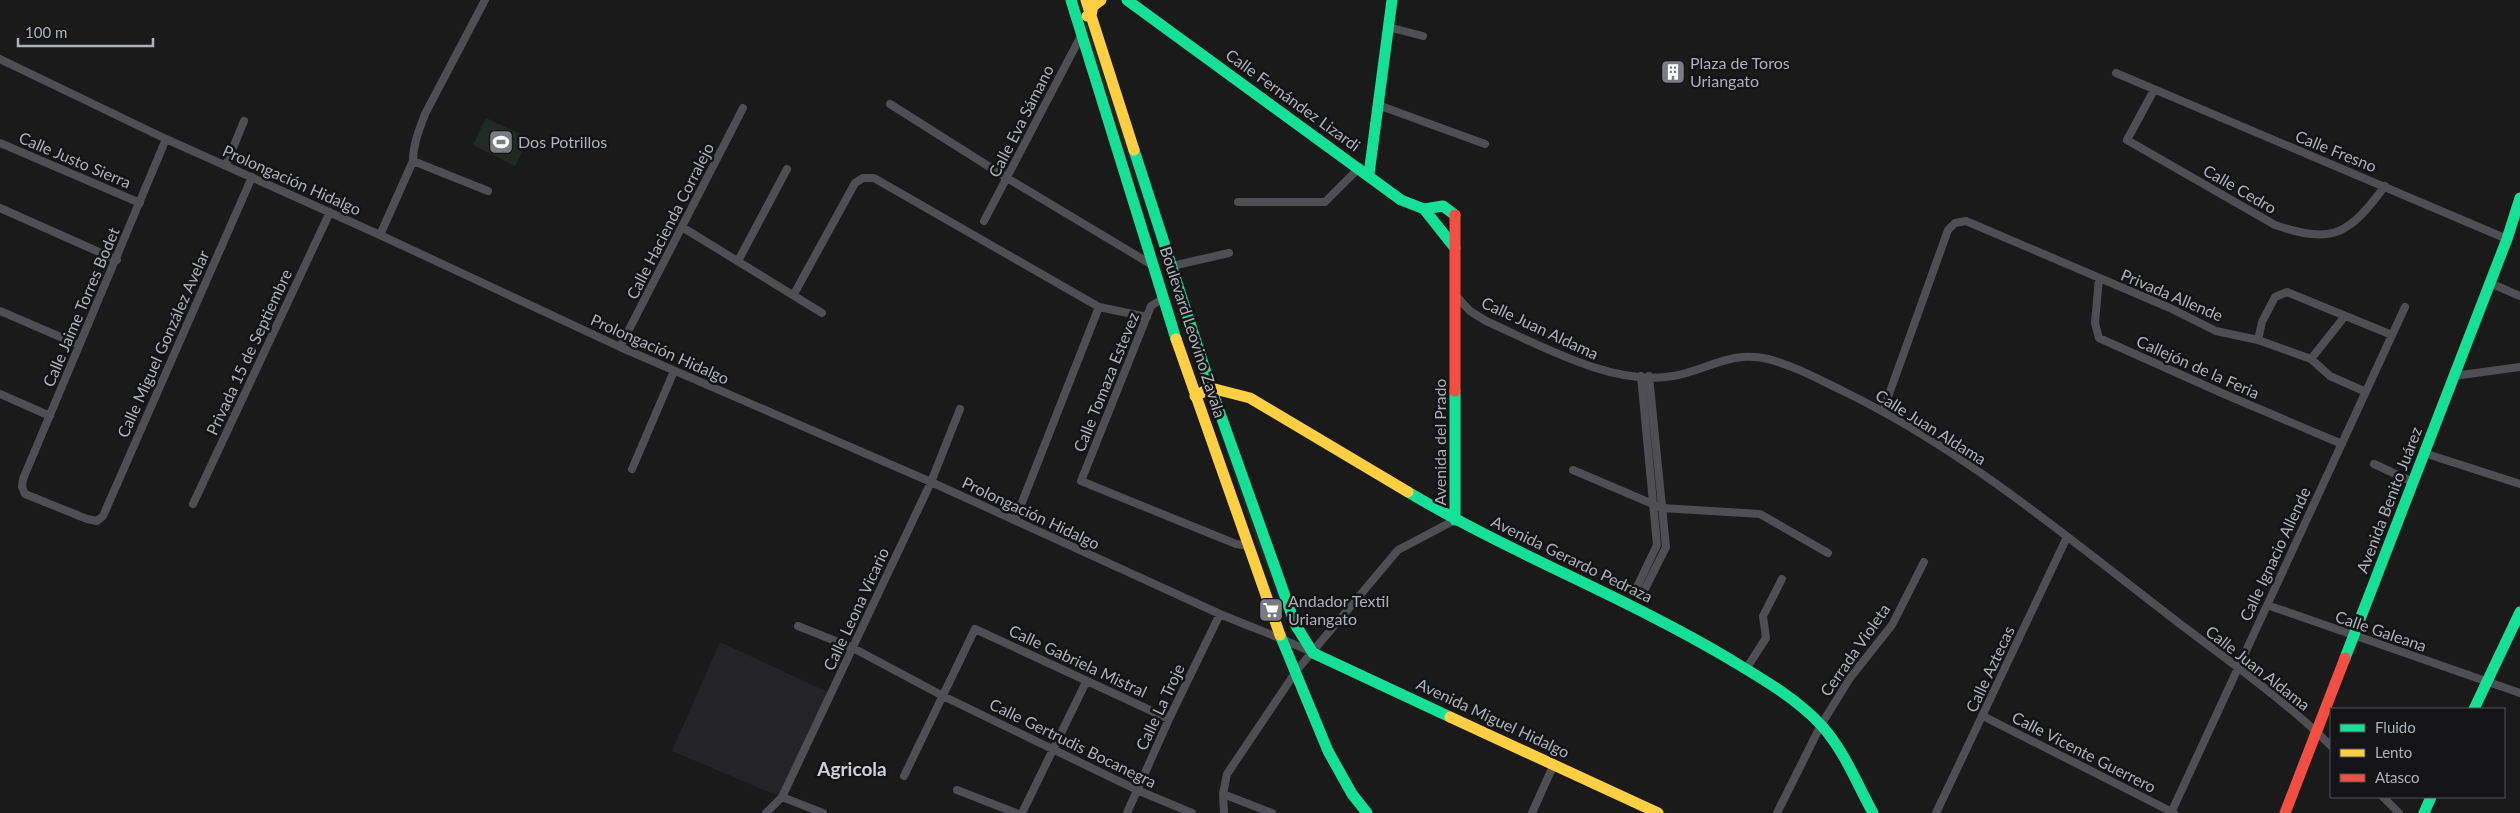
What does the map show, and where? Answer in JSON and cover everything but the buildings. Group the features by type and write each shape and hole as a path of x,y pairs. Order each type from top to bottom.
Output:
{"street":[{"path":"380,235 413,161 413,150 417,133 485,0"},
{"name":"Boulevard Leovino Zavala","path":"1071,0 1154,266 1162,299 1281,637 1297,670 1331,758 1367,813"},
{"name":"Boulevard Leovino Zavala","path":"1086,0 1211,388 1295,624 1314,652"},
{"path":"1078,20 1091,15 1093,6 1101,0"},
{"name":"Calle Fernández Lizardi","path":"1127,0 1364,171 1401,200 1424,209 1437,205 1447,206"},
{"path":"1238,202 1325,202 1364,171 1378,105 1392,0"},
{"path":"1388,27 1424,36"},
{"name":"Calle Eva Sámano","path":"984,221 1082,34"},
{"name":"Prolongación Hidalgo","path":"0,59 166,139 330,212 674,371 931,482 1260,632 1281,637 1314,652"},
{"name":"Calle Fresno","path":"2116,73 2507,239"},
{"name":"Calle Cedro","path":"2154,90 2127,140 2275,226 2300,233 2326,236 2350,226 2366,210 2385,186"},
{"path":"890,104 1007,178 1154,266"},
{"path":"1378,105 1485,144"},
{"name":"Calle Hacienda Corralejo","path":"620,346 743,108"},
{"path":"226,165 244,121"},
{"name":"Calle Jaime Torres Bodet","path":"22,487 79,345 166,139"},
{"name":"Calle Justo Sierra","path":"0,143 140,203"},
{"path":"413,161 488,192"},
{"path":"738,261 787,169"},
{"name":"Calle Miguel González Avelar","path":"22,487 25,494 87,519 96,521 103,516 252,177"},
{"path":"794,294 855,183 863,178 874,178 1099,307 1147,317"},
{"name":"Avenida Benito Juárez","path":"2285,813 2490,284 2520,198"},
{"name":"Avenida del Prado","path":"1224,813 1222,794 1227,774 1297,670 1398,550 1456,520 1456,216 1447,206"},
{"path":"0,208 116,260"},
{"path":"1424,209 1455,248"},
{"name":"Privada 15 de Septiembre","path":"193,504 330,212"},
{"name":"Privada Allende","path":"1883,411 1948,230 1955,223 1966,221 2170,308 2216,331 2258,340 2311,359 2330,376 2366,392"},
{"path":"682,227 794,294 822,313"},
{"path":"1172,266 1229,253"},
{"name":"Callejón de la Feria","path":"2098,278 2095,323 2099,338 2342,444"},
{"path":"2490,284 2520,296"},
{"path":"2258,340 2262,322 2275,297 2287,292 2392,335"},
{"name":"Calle Juan Aldama","path":"1456,296 1470,311 1486,321 1601,371 1672,377 1739,356 1766,358 1795,367 1883,411 1986,476 2068,537 2238,669 2317,732 2330,745"},
{"name":"Calle Tomaza Estevez","path":"1162,299 1151,306 1081,481 1236,544 1249,546"},
{"path":"1014,520 1099,307"},
{"name":"Calle Ignacio Allende","path":"2172,813 2405,307"},
{"path":"0,312 79,345"},
{"path":"2311,359 2345,316"},
{"path":"2454,376 2520,367"},
{"path":"632,469 674,371"},
{"path":"1645,376 1666,547 1643,593 1636,589 1657,545 1645,376"},
{"path":"1195,396 1211,388"},
{"name":"Avenida Gerardo Pedraza","path":"1211,388 1250,398 1456,520 1690,635 1746,669 1790,698 1821,726 1838,746 1873,813"},
{"path":"0,394 50,416"},
{"name":"Calle Leona Vicario","path":"766,813 782,797 931,482 960,409"},
{"path":"2424,453 2520,484"},
{"path":"2374,464 2413,482"},
{"path":"1573,470 1662,508 1760,514 1828,553"},
{"path":"1242,528 1258,522"},
{"name":"Calle Aztecas","path":"1936,813 2068,537"},
{"name":"Cerrada Violeta","path":"1777,813 1821,726 1850,678 1892,625 1924,562"},
{"path":"1746,669 1766,638 1763,616 1782,579"},
{"name":"Calle Galeana","path":"2267,605 2520,693"},
{"path":"2474,708 2520,612"},
{"name":"Calle La Troje","path":"1127,813 1168,719 1220,614"},
{"name":"Calle Gertrudis Bocanegra","path":"798,626 853,648 943,696 1054,748 1137,790 1192,813"},
{"name":"Calle Gabriela Mistral","path":"943,696 976,629 1168,719"},
{"name":"Avenida Miguel Hidalgo","path":"1314,652 1658,813"},
{"path":"1022,813 1086,682"},
{"path":"904,776 943,696"},
{"name":"Calle Vicente Guerrero","path":"1983,716 2172,813"},
{"path":"1532,813 1554,764"},
{"path":"958,790 1016,813"},
{"path":"1222,794 1272,813"},
{"path":"782,797 823,813"},
{"path":"2383,798 2399,813"},
{"path":"2424,813 2432,798"}],"shaded area":[{"path":"1076,0 1081,0 1290,626 1257,543"},
{"name":"Dos Potrillos","path":"486,118 529,138 515,166 473,145"},
{"path":"720,642 834,695 783,798 672,751"}],"traffic: fast":[{"path":"1071,0 1176,339"},
{"path":"1127,0 1401,200 1424,209 1443,206 1455,215"},
{"path":"1369,174 1392,0"},
{"path":"1134,150 1211,388 1295,624 1313,653 1450,717"},
{"path":"2345,658 2507,239 2520,198"},
{"path":"1424,209 1455,248"},
{"path":"1455,391 1455,520"},
{"path":"1408,492 1486,535 1687,635 1776,688 1811,715 1837,745 1873,813"},
{"path":"2474,708 2520,612"},
{"path":"1280,635 1328,751 1352,794 1367,813"},
{"path":"2424,813 2431,798"}],"traffic: slow":[{"path":"1086,0 1134,150"},
{"path":"1087,16 1091,15 1093,6 1101,0"},
{"path":"1176,339 1280,635"},
{"path":"1195,396 1211,388 1250,398 1408,492"},
{"path":"1450,717 1658,813"}],"traffic: jam":[{"path":"1455,215 1455,391"},
{"path":"2285,813 2345,658"}],"place":[{"name":"Plaza de Toros Uriangato","path":"1673,72"},
{"name":"Dos Potrillos","path":"501,142"},
{"name":"Andador Textil Uriangato","path":"1271,610"}],"district":[{"name":"Agricola","path":"852,769"}]}
